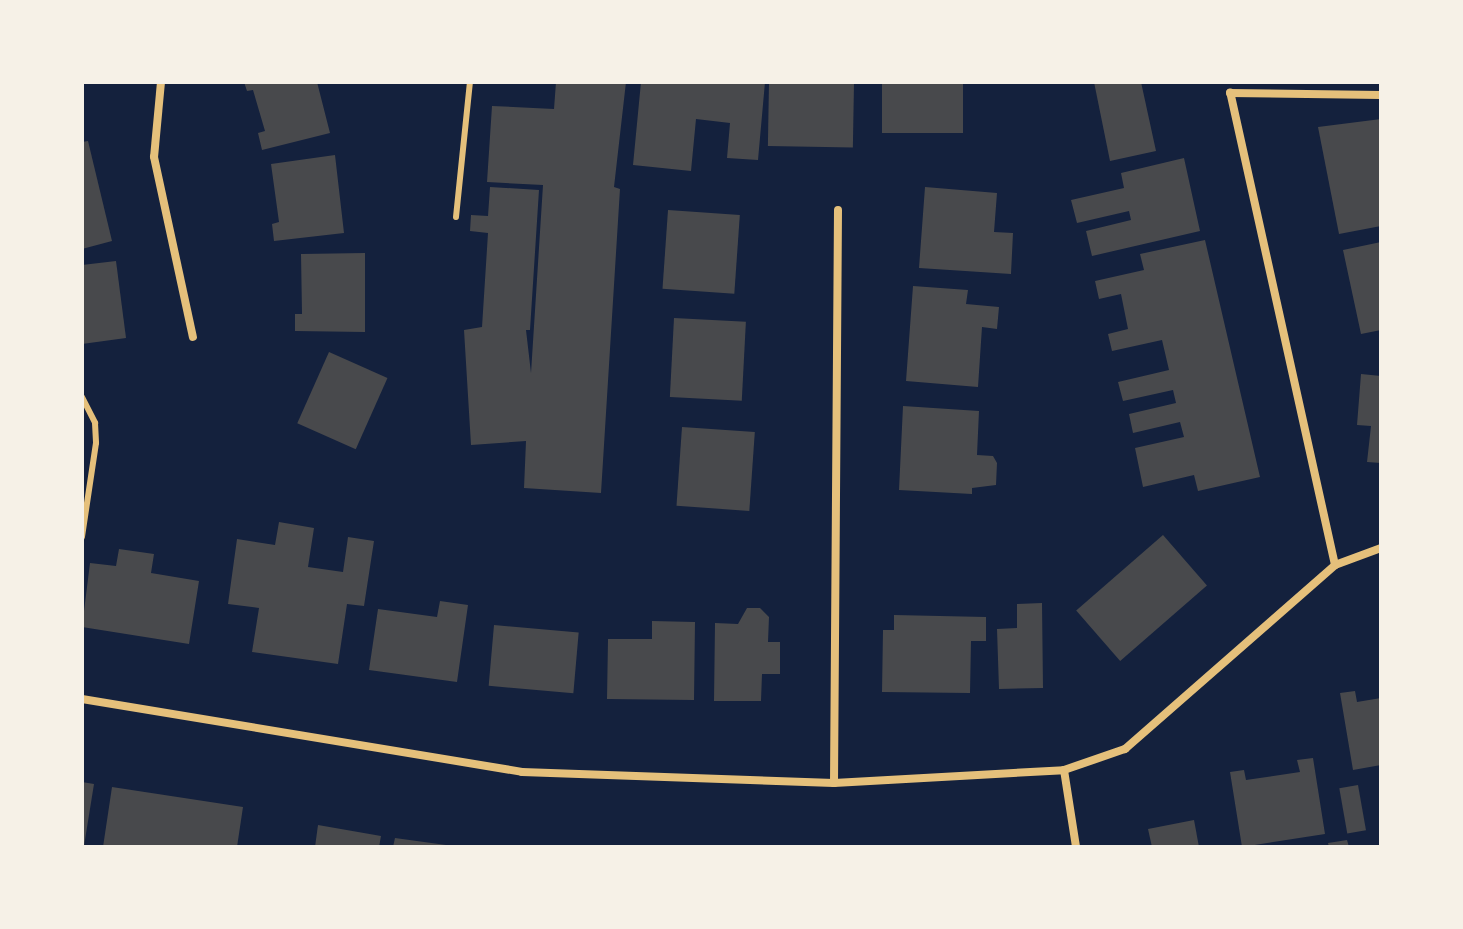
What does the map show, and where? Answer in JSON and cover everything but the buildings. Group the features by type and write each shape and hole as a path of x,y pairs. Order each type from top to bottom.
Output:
{"street":[{"path":"161,82 154,157 193,337"},
{"path":"1335,565 1230,93 1381,95"},
{"path":"834,783 838,210"},
{"path":"82,699 522,772 834,783 1064,770 1125,749 1335,565 1381,548"},
{"path":"1064,770 1076,847"}],"lane":[{"path":"456,217 470,82"},
{"path":"82,397 95,423 96,443 82,537"}]}
